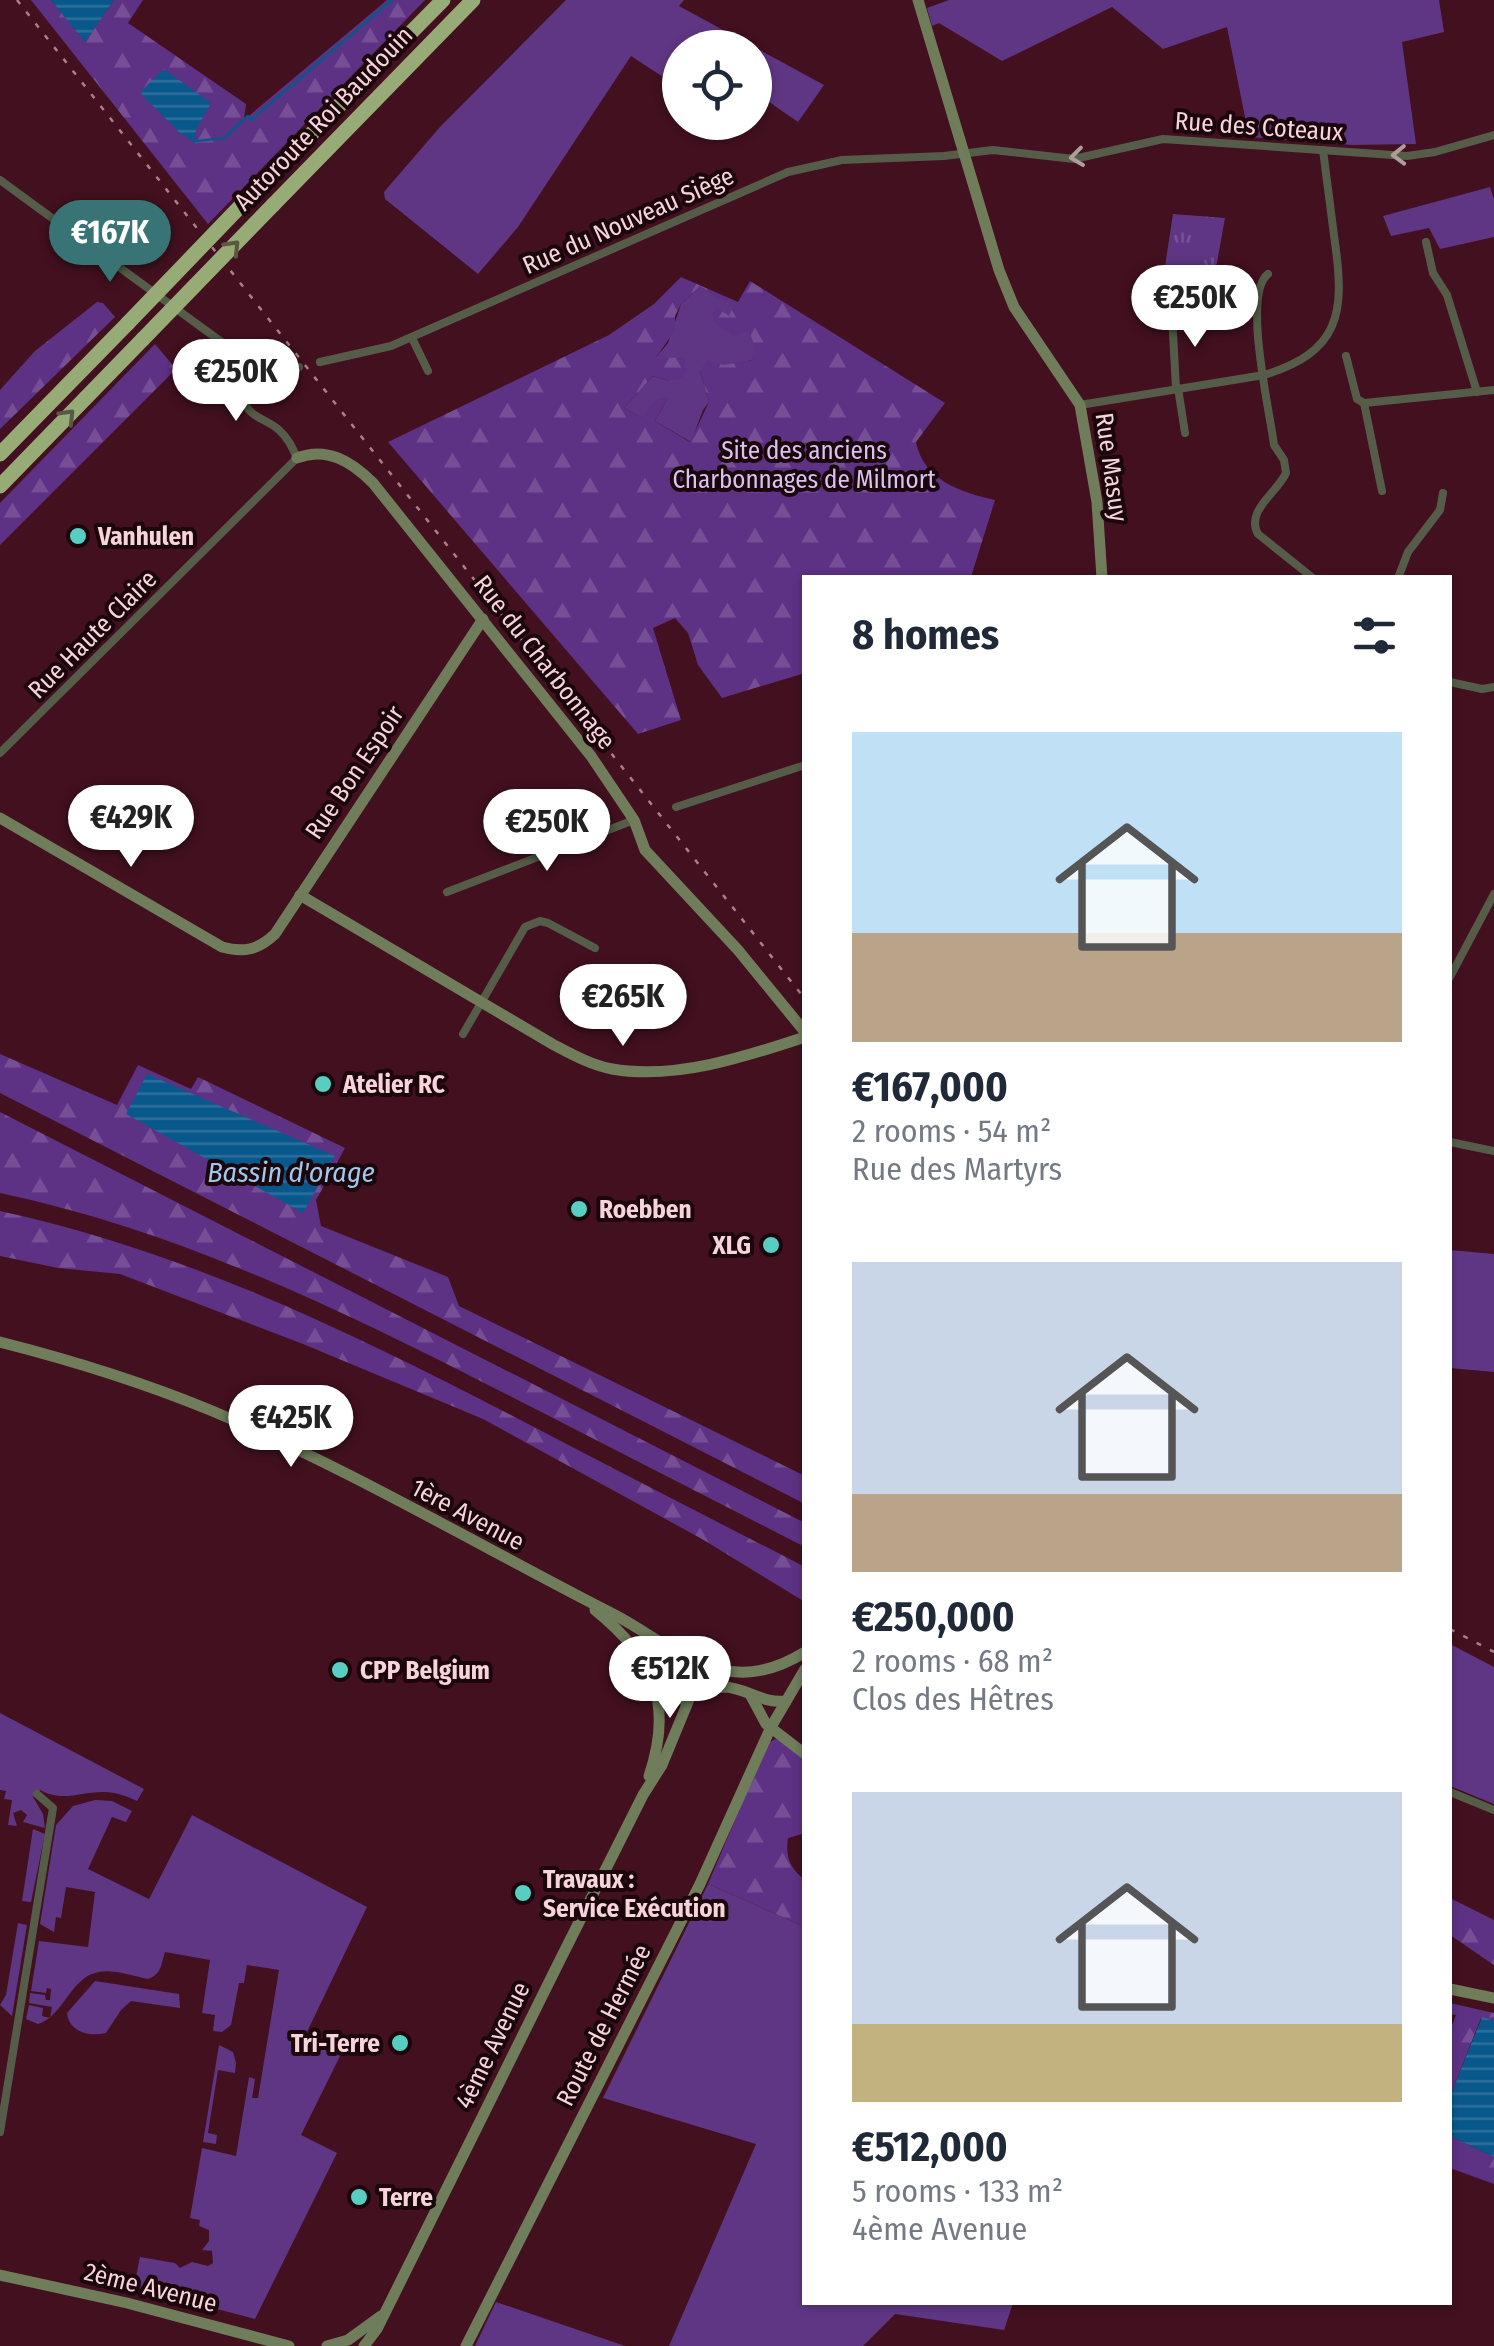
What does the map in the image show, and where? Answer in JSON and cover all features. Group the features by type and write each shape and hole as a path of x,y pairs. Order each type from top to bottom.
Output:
{"highway":[{"name":"Autoroute Roi Baudouin","path":"0,454 443,0"},
{"name":"Autoroute Roi Baudouin","path":"0,486 473,0"}],"street":[{"name":"Rue Masuy","path":"918,0 998,270 1014,307 1080,405 1096,502 1102,575"},
{"name":"Rue des Coteaux","path":"961,153 1012,150 1074,159 1163,138 1407,156 1494,135"},
{"path":"1080,405 1264,375 1305,358 1322,343 1337,316 1341,284 1323,150"},
{"name":"Rue du Nouveau Siège","path":"320,362 378,350 412,338 788,172 842,160 961,153"},
{"path":"0,180 238,354 246,364 244,403 258,418 276,426 290,442 296,458"},
{"path":"1426,242 1433,273 1448,296 1477,392"},
{"path":"1268,274 1259,283 1256,312 1274,445 1284,460 1285,478 1256,514 1254,526 1258,534 1308,575"},
{"path":"1148,311 1211,320"},
{"path":"1172,316 1185,434"},
{"path":"412,338 428,371"},
{"path":"1346,356 1357,398 1364,403 1494,390"},
{"path":"246,364 300,367"},
{"path":"1364,403 1382,491"},
{"name":"Rue du Charbonnage","path":"296,458 308,454 337,456 356,466 373,482 591,756 634,820 646,850 738,950 802,1031"},
{"name":"Rue Haute Claire","path":"0,753 296,458"},
{"path":"1399,575 1408,552 1444,504 1443,492"},
{"name":"Rue Bon Espoir","path":"0,818 222,947 236,951 260,947 275,934 483,619"},
{"path":"1452,682 1494,688"},
{"path":"676,807 802,766"},
{"path":"446,892 634,820"},
{"path":"1452,973 1494,894"},
{"path":"300,895 554,1045 582,1060 609,1068 675,1070 774,1048 802,1036"},
{"path":"464,1034 526,926 548,922 595,948"},
{"path":"1452,1142 1494,1151"},
{"name":"1ère Avenue","path":"0,1342 120,1377 238,1422 630,1623 694,1662 738,1672 778,1668 802,1654"},
{"name":"1ère Avenue","path":"580,1598 624,1634 657,1685"},
{"path":"681,1655 662,1660 657,1685 676,1701 721,1687 766,1702 786,1701"},
{"path":"692,1696 701,1681 694,1662"},
{"path":"778,1668 796,1684"},
{"name":"Route de Hermée","path":"466,2346 700,1884 771,1727 802,1674"},
{"name":"4ème Avenue","path":"643,1794 654,1763 657,1685"},
{"name":"4ème Avenue","path":"368,2344 643,1794 662,1765 692,1696"},
{"path":"751,1696 766,1724 802,1752"},
{"path":"1452,1793 1494,1810"},
{"path":"0,2132 53,1808 37,1794"},
{"path":"1452,1990 1494,1998"},
{"name":"2ème Avenue","path":"0,2276 290,2346"},
{"name":"4ème Avenue","path":"337,2345 381,2316"}],"green space":[{"path":"31,0 51,0 85,41 114,0 143,0 128,23 246,104 244,120 387,0 425,0 208,224"},
{"path":"566,0 684,0 679,6 723,30 662,30 662,76 631,56 518,227 478,274 385,199 384,192 440,127"},
{"path":"949,0 1439,0 1444,32 1402,42 1416,144 1352,145 1249,137 1227,27 1163,49 1112,7 1002,61 939,23 932,26 927,8"},
{"path":"772,57 824,85 798,122 772,104"},
{"path":"1490,187 1494,199 1494,237 1440,249 1429,228 1391,236 1383,216"},
{"path":"1173,214 1225,218 1214,279 1164,273"},
{"name":"Site des anciens Charbonnages de Milmort","path":"681,277 738,302 750,281 945,403 916,442 920,455 935,475 970,493 995,500 972,575 802,575 802,674 722,698 698,665 688,633 675,618 653,628 681,720 638,734 388,442 609,335 654,304","holes":["700,286 733,307 729,316 716,307 712,313 715,324 733,336 749,331 756,349 752,360 724,365 707,360 700,371 709,402 690,442 655,421 668,397 652,403 643,418 624,408 653,376 669,381 682,378 687,369 683,357 655,359 675,330 675,316 681,304"]},
{"path":"700,286 734,307 729,317 749,331 757,349 752,360 700,371 709,402 691,442 655,421 667,399 643,418 624,408 653,376 669,381 653,361 668,343 681,304"},
{"path":"97,302 103,303 115,317 0,429 0,390 35,351"},
{"path":"155,344 176,369 0,545 0,503"},
{"path":"0,1054 117,1105 138,1065 191,1089 198,1077 345,1148 316,1200 321,1226 448,1277 459,1306 802,1475 802,1502 0,1093"},
{"path":"0,1112 802,1521 802,1545 318,1302 131,1228 0,1193"},
{"path":"0,1211 133,1247 260,1295 384,1351 802,1565 802,1600 702,1539 483,1419 120,1274 58,1268 0,1256"},
{"path":"1452,1250 1494,1254 1494,1372 1452,1368"},
{"path":"1452,1645 1494,1667 1494,1804 1452,1787"},
{"path":"0,1713 144,1789 137,1801 108,1792 63,1796 40,1790 33,1797 43,1814 45,1828 23,1822 27,1815 21,1810 13,1813 17,1826 8,1825 12,1800 4,1799 6,1791 0,1790"},
{"path":"775,1739 790,1742 802,1752 802,1834 788,1838 787,1845 790,1862 802,1877 802,1926 708,1884 767,1744"},
{"path":"95,1800 112,1801 132,1811 126,1822 112,1817 88,1869 149,1899 192,1815 367,1907 305,2036 340,2056 301,2135 337,2153 255,2319 134,2287 140,2257 175,2263 180,2268 192,2262 208,2266 213,2263 212,2251 202,2250 209,2241 209,2230 199,2226 200,2220 190,2218 202,2148 236,2156 249,2077 255,2079 252,2098 258,2098 279,1970 247,1965 244,1983 239,1983 231,2025 222,2032 213,2031 215,2015 202,2013 210,1960 165,1952 158,1971 148,1979 110,1971 89,1975 50,2017 52,2007 29,2003 30,1993 45,1995 50,2000 51,1989 47,1988 46,1993 31,1991 39,1941 88,1947 95,1892 66,1887 61,1918 56,1917 54,1932 40,1924 56,1825 73,1806"},
{"path":"33,1829 45,1834 31,1902 22,1901"},
{"path":"708,1884 802,1926 802,2305 1012,2305 1004,2330 895,2314 863,2346 669,2346 756,2144 603,2098"},
{"path":"1452,1899 1494,1920 1494,1965 1452,1936"},
{"path":"18,1923 27,1925 12,2016 0,2005 6,1995"},
{"path":"95,1981 179,1994 180,2008 131,2001 106,2033 81,2032 72,2025 67,2013"},
{"path":"1452,2003 1494,2013 1494,2021 1481,2018 1452,2091 1452,2025 1456,2015 1452,2014"},
{"path":"29,2005 43,2008 42,2016 49,2018 38,2024 26,2019"},
{"path":"219,2045 233,2052 236,2063 235,2073 218,2070 208,2133 217,2135 216,2144 203,2142"},
{"path":"1452,2137 1494,2157 1494,2184 1452,2169"},
{"path":"496,2302 625,2346 475,2346"}],"water":[{"path":"51,0 114,0 85,42"},
{"path":"164,69 211,103 195,132 197,144 180,133 142,95 141,91"},
{"name":"Bassin d'orage","path":"147,1074 335,1156 303,1213 126,1114"},
{"path":"1482,2017 1494,2021 1494,2157 1452,2137 1452,2091"}],"waterway":[{"path":"197,141 224,138 248,116 251,120 392,0"}],"railway":[{"path":"17,0 802,995"},
{"path":"1452,1630 1494,1652"}],"place":[{"name":"Vanhulen","path":"78,536"},
{"name":"Atelier RC","path":"323,1084"},
{"name":"Roebben","path":"579,1209"},
{"name":"XLG","path":"771,1245"},
{"name":"CPP Belgium","path":"340,1670"},
{"name":"Travaux : Service Exécution","path":"523,1893"},
{"name":"Tri-Terre","path":"400,2043"},
{"name":"Terre","path":"359,2197"}]}
